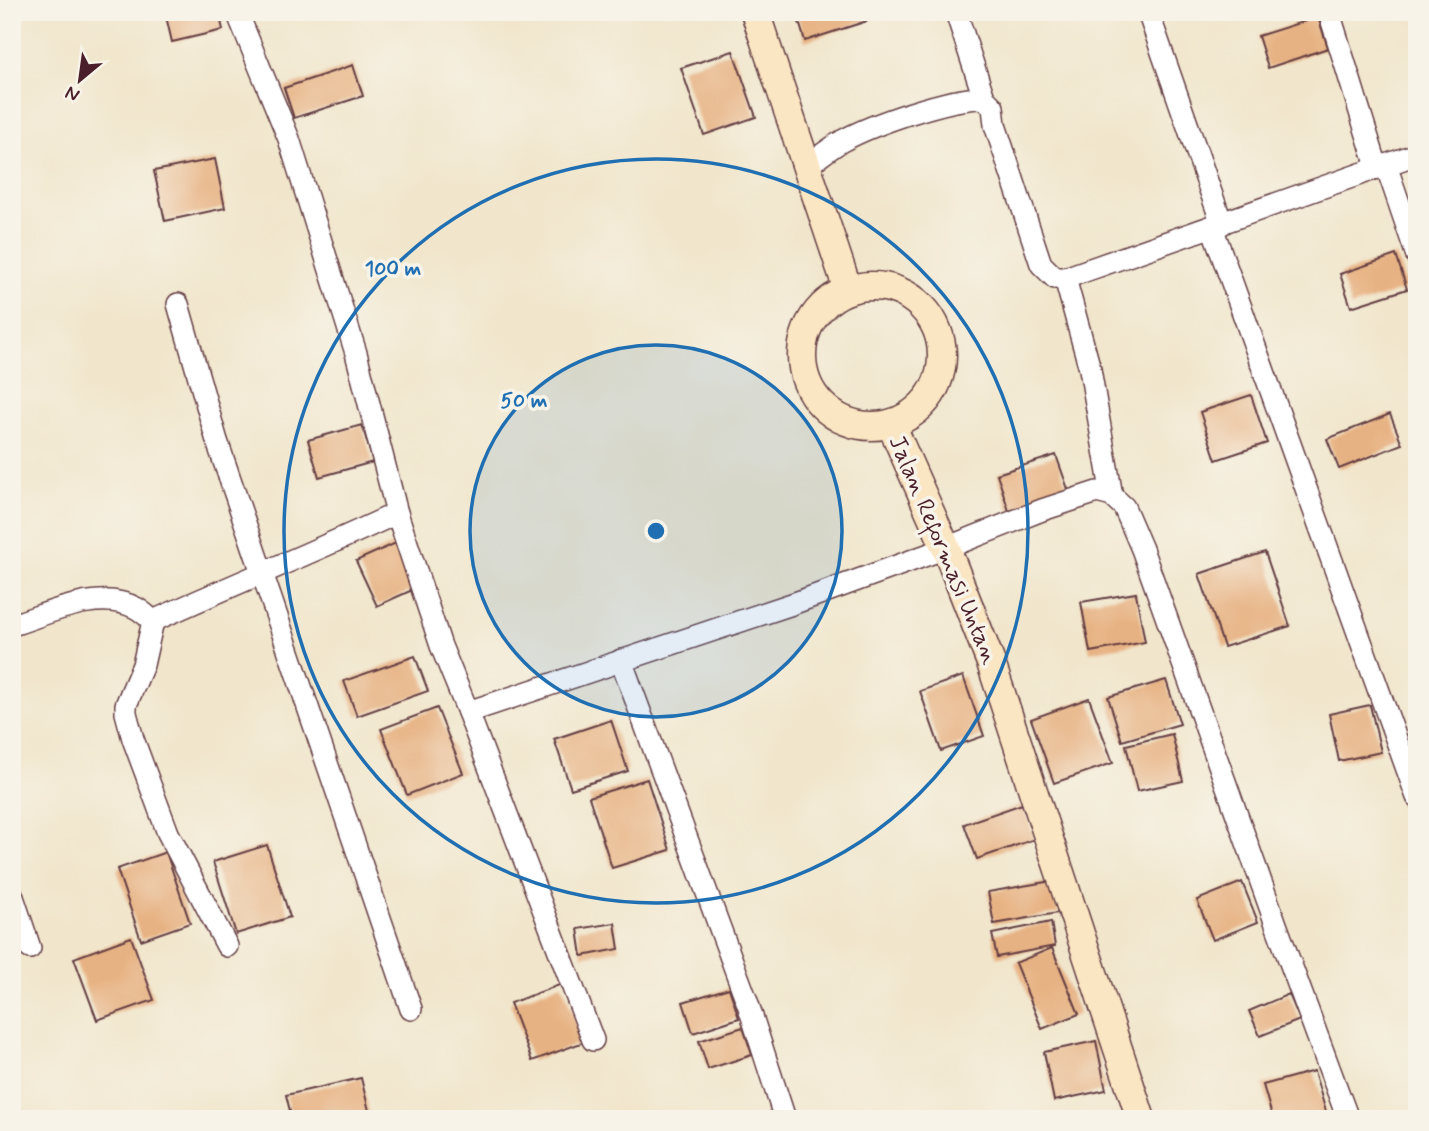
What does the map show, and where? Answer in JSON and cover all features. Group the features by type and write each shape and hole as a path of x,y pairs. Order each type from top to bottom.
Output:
{"street":[{"path":"237,12 289,139 355,353 397,513 441,646 593,1040"},
{"path":"755,12 848,290 877,286 904,293 926,310 940,335 942,363 934,390 916,412 891,424"},
{"path":"956,12 984,98 993,107 998,137 1041,264 1055,278 1065,278 1417,153"},
{"path":"1148,12 1217,225 1417,797"},
{"path":"1329,12 1382,166 1417,257"},
{"path":"806,166 842,141 886,123 965,97 984,98"},
{"path":"1065,278 1090,369 1112,496"},
{"name":"Jalan Reformasi Untan","path":"848,290 825,303 809,325 802,350 805,377 818,401 838,418 864,426 891,424 946,548 991,663 1142,1119"},
{"path":"178,304 217,442 411,1009"},
{"path":"468,712 792,604 1042,510 1097,492 1112,496 1124,507 1142,548 1348,1119"},
{"path":"153,621 317,551 397,513"},
{"path":"12,625 88,602 113,601 135,607 153,621"},
{"path":"153,621 143,665 126,705 126,713 168,833 227,946"},
{"path":"621,660 748,1004 785,1119"},
{"path":"12,894 30,947"}],"building":[{"path":"165,12 219,12 223,30 172,42"},
{"path":"796,12 864,12 867,21 805,41"},
{"path":"1318,17 1328,48 1268,68 1258,36"},
{"path":"733,51 756,117 704,135 681,68"},
{"path":"353,65 363,96 294,118 284,88"},
{"path":"215,159 225,208 165,221 154,171"},
{"path":"1396,255 1407,289 1351,307 1340,274"},
{"path":"1251,395 1267,443 1216,460 1200,412"},
{"path":"1390,414 1402,444 1339,469 1327,439"},
{"path":"362,425 373,462 319,477 308,440"},
{"path":"1056,455 1069,492 1009,511 997,474"},
{"path":"398,542 419,587 377,606 356,561"},
{"path":"1265,552 1290,626 1224,647 1199,574"},
{"path":"1136,593 1145,642 1090,652 1081,602"},
{"path":"415,656 428,691 357,716 344,681"},
{"path":"963,676 984,736 941,751 920,691"},
{"path":"1166,680 1180,724 1122,741 1108,697"},
{"path":"1089,698 1113,763 1054,783 1031,719"},
{"path":"1370,705 1381,752 1339,761 1329,714"},
{"path":"437,708 463,773 407,795 381,729"},
{"path":"611,720 628,771 571,789 554,739"},
{"path":"1172,734 1183,781 1137,791 1126,745"},
{"path":"647,779 670,850 612,868 589,797"},
{"path":"1022,804 1035,839 977,859 964,824"},
{"path":"267,845 290,917 236,934 213,862"},
{"path":"166,852 190,923 141,940 117,869"},
{"path":"1052,881 1058,913 994,924 988,892"},
{"path":"1242,882 1258,922 1213,940 1197,900"},
{"path":"1051,922 1055,946 997,957 992,934"},
{"path":"615,923 619,949 582,956 578,929"},
{"path":"131,937 154,1000 97,1020 74,958"},
{"path":"1052,948 1079,1014 1042,1029 1015,963"},
{"path":"562,984 584,1042 532,1061 510,1003"},
{"path":"729,988 739,1018 693,1033 683,1002"},
{"path":"1289,994 1300,1020 1260,1036 1249,1011"},
{"path":"743,1027 752,1055 708,1069 699,1041"},
{"path":"1096,1041 1106,1090 1054,1101 1044,1052"},
{"path":"1314,1071 1327,1115 1315,1119 1273,1119 1263,1085"},
{"path":"361,1078 371,1119 292,1119 286,1095"}]}
